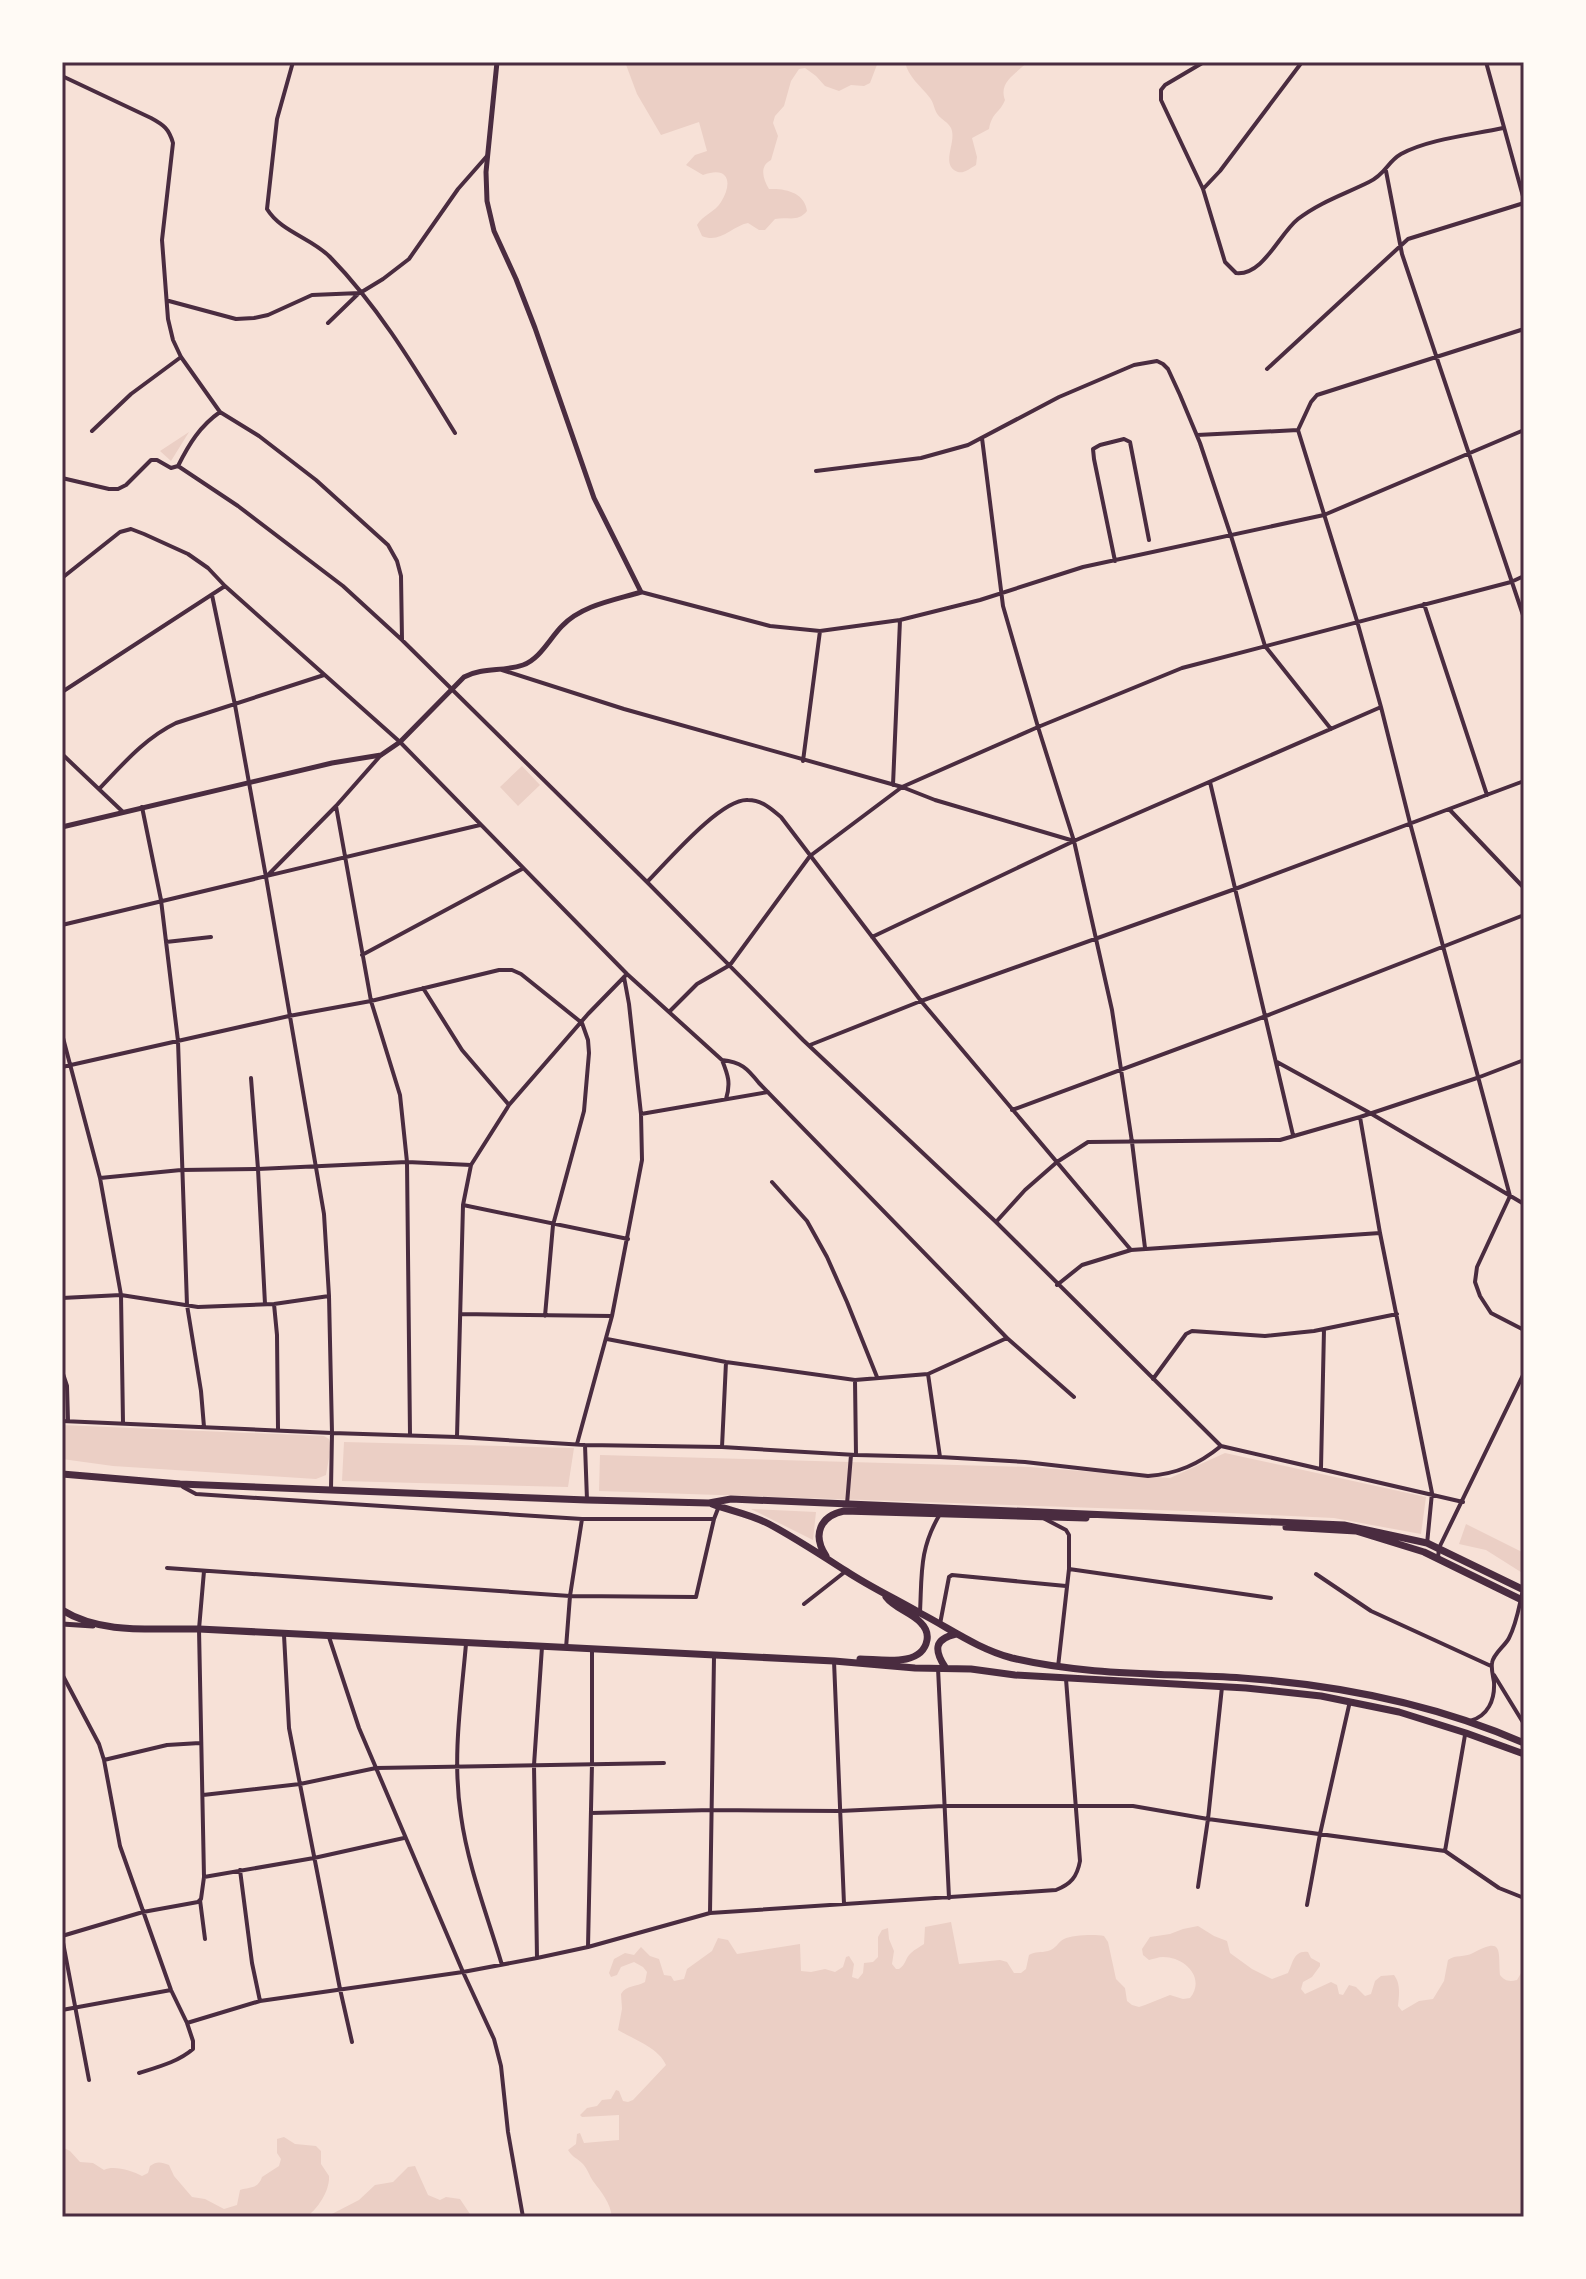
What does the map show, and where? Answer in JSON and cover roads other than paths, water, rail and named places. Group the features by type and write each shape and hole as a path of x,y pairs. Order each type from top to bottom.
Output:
{"highway":[{"path":"62,1474 180,1484 587,1500 709,1503 731,1499 1310,1526 1344,1525 1426,1548 1439,1548 1524,1589"},
{"path":"709,1503 765,1522 834,1562"},
{"path":"1162,1519 1043,1518 857,1510 827,1517 819,1530 818,1541 824,1554 846,1571 956,1634 997,1653 1058,1667 1242,1678 1341,1688 1468,1722 1524,1743"},
{"path":"1426,1548 1438,1558 1522,1600"},
{"path":"834,1661 903,1659 923,1650 928,1636 925,1629 920,1622 892,1605 883,1593"},
{"path":"62,1610 78,1620 101,1627 199,1629 834,1661 1286,1691 1399,1712 1524,1754"},
{"path":"942,1668 938,1645 947,1636 956,1634"}],"street":[{"path":"293,62 277,119 267,209 273,218 321,248 360,293 407,356 455,433"},
{"path":"497,62 487,156 487,201 494,231 535,328 594,498 641,592"},
{"path":"1204,62 1165,85 1161,90 1161,100 1203,189 1225,262 1231,270 1243,274 1260,265 1292,224 1313,207 1372,181 1386,171 1393,159 1406,152 1503,128"},
{"path":"1203,189 1302,62"},
{"path":"1267,369 1408,239 1524,202 1486,62"},
{"path":"62,76 151,118 164,125 170,133 173,143 162,240 168,319 173,340 181,357 220,412 259,436 316,480 388,545 401,576 402,640"},
{"path":"328,323 360,293 409,259 458,189 487,156"},
{"path":"1386,171 1401,248 1524,618"},
{"path":"169,301 236,319 268,315 312,295 360,293"},
{"path":"1524,329 1317,395 1298,430 1381,707 1510,1196 1477,1267 1475,1282 1491,1313 1524,1330"},
{"path":"92,431 131,394 181,357"},
{"path":"816,471 921,458 968,445 1059,397 1134,365 1157,361 1168,369 1197,435 1265,646 1331,729"},
{"path":"62,478 115,490 126,485 151,460 171,468 178,466 193,439 220,412"},
{"path":"1197,435 1298,430"},
{"path":"266,877 381,755 400,742 464,677 476,671 524,665 578,613 641,592 770,626 820,631 900,620 1002,593 1083,567 1324,515 1524,430"},
{"path":"982,438 1003,606 1074,841 1112,1010 1145,1248"},
{"path":"1115,561 1094,459 1095,447 1124,439 1130,442 1149,540"},
{"path":"178,466 238,506 343,586 402,640 808,1046 996,1222 1221,1446 1463,1502"},
{"path":"62,578 120,532 131,529 188,554 208,568 400,742 625,976 722,1060 730,1086 726,1099"},
{"path":"669,1012 697,984 730,965 810,856 902,787 1182,668 1511,582 1524,576"},
{"path":"62,692 225,586"},
{"path":"212,595 235,705 324,1214 329,1296 331,1489"},
{"path":"1424,604 1487,795"},
{"path":"893,785 900,620"},
{"path":"803,761 820,631"},
{"path":"502,670 624,709 902,787 935,800 1074,841"},
{"path":"99,789 158,732 176,723 324,675"},
{"path":"872,937 1074,841 1381,707"},
{"path":"62,754 123,812"},
{"path":"62,827 332,763 381,755"},
{"path":"808,1046 921,1001 1235,889 1524,781"},
{"path":"1210,782 1293,1135"},
{"path":"647,882 716,813 734,802 747,799 763,803 781,817 921,1001 1131,1250"},
{"path":"336,806 371,1001 400,1095 407,1162 410,1435"},
{"path":"142,807 161,900 178,1041 187,1305 204,1427"},
{"path":"1449,809 1524,888"},
{"path":"62,925 480,824"},
{"path":"362,955 523,869"},
{"path":"1012,1110 1266,1016 1524,915"},
{"path":"166,942 211,937"},
{"path":"62,1067 289,1016 371,1001 499,970 521,974 582,1023 589,1053 584,1111 553,1225 545,1316"},
{"path":"457,1437 463,1205 471,1165 509,1105 625,976"},
{"path":"577,1444 607,1339 642,1160 641,1114 625,976"},
{"path":"423,988 462,1050 509,1105"},
{"path":"62,1034 100,1178 121,1295 123,1423"},
{"path":"722,1060 735,1061 749,1070 1007,1338 1074,1397"},
{"path":"996,1222 1025,1190 1057,1162 1088,1142 1273,1141 1360,1117 1524,1060"},
{"path":"1277,1062 1524,1204"},
{"path":"251,1078 265,1304"},
{"path":"641,1114 768,1092"},
{"path":"1360,1117 1432,1493 1426,1548"},
{"path":"100,1178 181,1170 407,1162 471,1165"},
{"path":"772,1182 807,1221 827,1257 877,1377"},
{"path":"463,1205 628,1239"},
{"path":"1057,1285 1082,1265 1131,1250 1380,1233"},
{"path":"62,1298 121,1295 198,1307 274,1304 329,1296"},
{"path":"274,1304 278,1430"},
{"path":"460,1314 612,1316"},
{"path":"1153,1379 1186,1334 1192,1331 1265,1336 1324,1329 1397,1314"},
{"path":"1321,1468 1324,1329"},
{"path":"607,1339 726,1362 855,1380 928,1374 1007,1338"},
{"path":"722,1447 726,1362"},
{"path":"62,1371 67,1386 65,1421 585,1445 722,1447 940,1457 1039,1463 1148,1476 1167,1475 1188,1467 1221,1446"},
{"path":"1438,1558 1439,1548 1524,1373"},
{"path":"928,1374 940,1457"},
{"path":"847,1504 853,1455 855,1380"},
{"path":"585,1445 587,1500"},
{"path":"180,1484 196,1494 582,1519 714,1519"},
{"path":"167,1568 570,1596 696,1597 719,1506"},
{"path":"920,1612 923,1554 940,1514"},
{"path":"1043,1518 1066,1530 1069,1535 1069,1569 1058,1667"},
{"path":"566,1649 570,1596 582,1519"},
{"path":"1069,1569 1271,1598"},
{"path":"204,1570 199,1629 204,1877 200,1900 205,1939"},
{"path":"804,1604 846,1571"},
{"path":"1316,1574 1371,1611 1491,1666"},
{"path":"940,1624 949,1577 952,1575 1066,1586"},
{"path":"1468,1722 1478,1719 1488,1710 1494,1688 1492,1659 1510,1637 1524,1589"},
{"path":"62,1624 101,1627"},
{"path":"284,1635 289,1728 352,2042"},
{"path":"329,1637 350,1705 404,1838 494,2039 501,2066 508,2132 523,2217"},
{"path":"466,1644 456,1766 460,1816 502,1965"},
{"path":"537,1958 534,1765 542,1647"},
{"path":"588,1947 592,1650"},
{"path":"710,1913 714,1657"},
{"path":"834,1661 844,1904"},
{"path":"942,1668 949,1898"},
{"path":"1493,1673 1524,1724"},
{"path":"62,1674 99,1744 120,1846 171,1990 193,2041 193,2049 163,2066 139,2073"},
{"path":"187,2023 260,2001 463,1972 537,1958 710,1913 1056,1890 1068,1885 1076,1876 1080,1861 1066,1677"},
{"path":"1198,1887 1222,1687"},
{"path":"1307,1905 1350,1701"},
{"path":"1445,1851 1466,1733"},
{"path":"104,1760 167,1745 201,1743"},
{"path":"203,1795 300,1784 376,1768 664,1763"},
{"path":"591,1813 840,1811 1077,1804 1133,1806 1445,1851 1499,1888 1524,1898"},
{"path":"204,1877 314,1858 404,1838"},
{"path":"240,1870 260,2001"},
{"path":"89,2080 62,1936 143,1912 200,1900"},
{"path":"62,2010 171,1990"}]}
